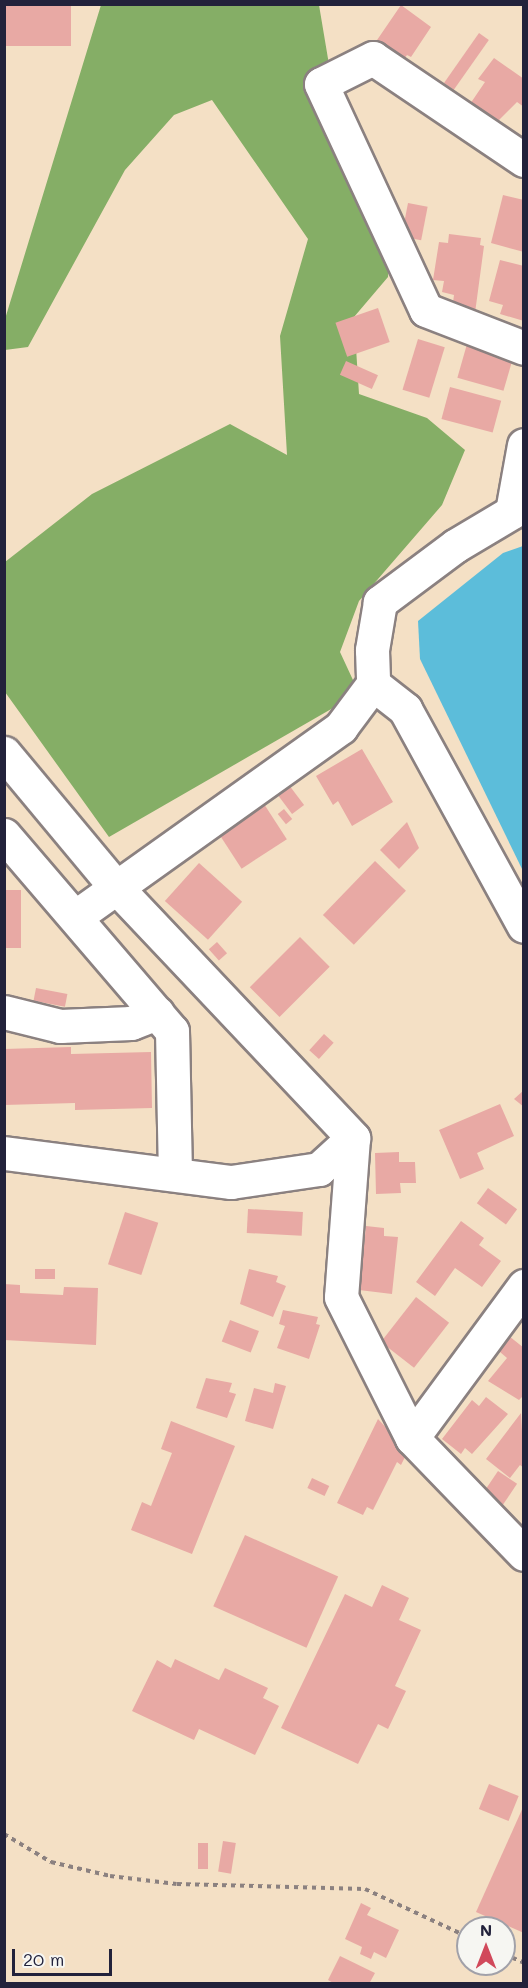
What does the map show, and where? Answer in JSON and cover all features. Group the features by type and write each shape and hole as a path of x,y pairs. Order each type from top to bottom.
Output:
{"street":[{"path":"524,160 373,58 321,84 426,310 524,348"},
{"path":"75,917 115,886 341,727 373,684 372,650 380,603 454,546 518,509 524,445"},
{"path":"373,684 405,709 524,926"},
{"path":"4,753 115,886 353,1138 341,1297 412,1438 524,1554"},
{"path":"10,849 75,917 172,1031 175,1174"},
{"path":"4,1012 60,1026 130,1023 157,1013"},
{"path":"4,1153 231,1182 319,1169 353,1138"},
{"path":"412,1438 524,1286"}],"path":[{"path":"4,1834 51,1862 110,1876 177,1884 365,1889 456,1931"}],"green space":[{"path":"101,5 319,5 346,166 393,208 388,277 354,317 359,394 427,418 465,450 442,505 359,601 340,652 359,693 109,837 5,692 5,562 92,494 230,424 287,455 280,336 308,239 212,100 174,115 125,170 28,347 5,350 5,319"}],"water":[{"path":"524,546 523,871 420,659 418,621 503,553"}],"building":[{"path":"4,4 71,4 71,46 4,46"},
{"path":"401,5 431,27 411,57 407,55 401,63 375,43"},
{"path":"479,33 489,40 454,90 444,83"},
{"path":"494,58 524,79 524,107 517,102 493,126 468,107 485,82 478,79"},
{"path":"503,195 524,200 524,252 491,243"},
{"path":"408,203 428,207 421,240 402,236"},
{"path":"449,234 481,238 480,245 484,246 475,313 452,310 454,295 442,292 444,281 433,280 439,242 448,243"},
{"path":"500,260 524,266 524,321 500,314 503,305 489,301"},
{"path":"378,308 390,342 347,357 335,323"},
{"path":"418,339 445,347 429,398 403,390"},
{"path":"467,344 513,357 503,391 457,378"},
{"path":"346,361 378,375 372,389 340,375"},
{"path":"450,387 501,401 493,433 441,419"},
{"path":"362,749 393,802 352,826 338,801 333,805 316,776"},
{"path":"286,781 304,805 292,814 274,790"},
{"path":"264,804 287,839 242,869 219,833"},
{"path":"284,809 292,819 286,824 278,814"},
{"path":"407,822 419,848 399,869 380,850"},
{"path":"375,861 406,891 354,945 323,915"},
{"path":"199,863 242,902 208,940 165,901"},
{"path":"4,890 21,890 21,948 4,948"},
{"path":"300,937 330,967 279,1017 250,987"},
{"path":"217,942 227,953 219,961 209,949"},
{"path":"36,988 67,994 65,1007 34,1001"},
{"path":"324,1034 334,1043 319,1059 309,1050"},
{"path":"71,1047 71,1054 151,1052 152,1108 75,1110 75,1103 4,1105 4,1049"},
{"path":"524,1090 524,1107 514,1099"},
{"path":"500,1104 514,1136 477,1153 484,1169 460,1179 439,1130"},
{"path":"399,1152 399,1162 415,1162 416,1183 400,1183 401,1193 376,1194 375,1153"},
{"path":"488,1188 517,1209 506,1225 477,1203"},
{"path":"248,1209 303,1212 302,1236 247,1233"},
{"path":"125,1212 158,1223 141,1275 108,1264"},
{"path":"461,1221 484,1238 479,1245 501,1261 482,1287 455,1268 435,1296 416,1282"},
{"path":"366,1226 384,1228 384,1236 398,1237 392,1294 359,1290"},
{"path":"35,1269 55,1269 55,1279 35,1279"},
{"path":"249,1269 278,1276 276,1282 286,1286 273,1317 240,1304"},
{"path":"4,1284 20,1285 20,1293 63,1295 64,1287 98,1288 96,1345 4,1340"},
{"path":"416,1297 449,1323 414,1368 381,1342"},
{"path":"283,1310 318,1317 316,1324 320,1325 309,1359 277,1348 285,1326 279,1324"},
{"path":"230,1320 259,1331 251,1353 222,1341"},
{"path":"504,1332 524,1348 524,1395 519,1400 488,1381 507,1358 493,1346"},
{"path":"206,1378 232,1383 229,1392 236,1394 227,1418 196,1408"},
{"path":"275,1383 286,1386 273,1429 245,1421 254,1388 273,1393"},
{"path":"486,1397 508,1414 472,1454 465,1448 461,1454 442,1439 472,1400 479,1406"},
{"path":"521,1413 524,1468 520,1465 510,1478 486,1459"},
{"path":"378,1419 408,1451 401,1465 397,1462 373,1510 367,1507 363,1515 337,1503"},
{"path":"171,1421 235,1446 192,1554 131,1530 142,1502 151,1506 172,1453 161,1449"},
{"path":"498,1471 517,1484 501,1507 482,1494"},
{"path":"312,1478 329,1486 325,1496 307,1488"},
{"path":"245,1535 338,1576 306,1648 213,1606"},
{"path":"382,1585 409,1598 399,1620 421,1630 395,1686 406,1691 388,1729 378,1724 358,1764 281,1728 345,1594 372,1607"},
{"path":"175,1659 219,1680 225,1668 268,1688 263,1698 279,1706 255,1755 199,1729 194,1740 132,1711 157,1660 171,1668"},
{"path":"489,1784 519,1796 509,1821 479,1809"},
{"path":"524,1805 524,1933 516,1930 516,1916 485,1916 476,1912"},
{"path":"223,1841 236,1843 231,1874 218,1872"},
{"path":"198,1843 208,1843 208,1869 198,1869"},
{"path":"361,1903 371,1908 367,1915 399,1930 386,1958 374,1952 371,1959 360,1954 362,1947 345,1939"},
{"path":"340,1956 375,1973 369,1984 335,1984 328,1980"}]}
